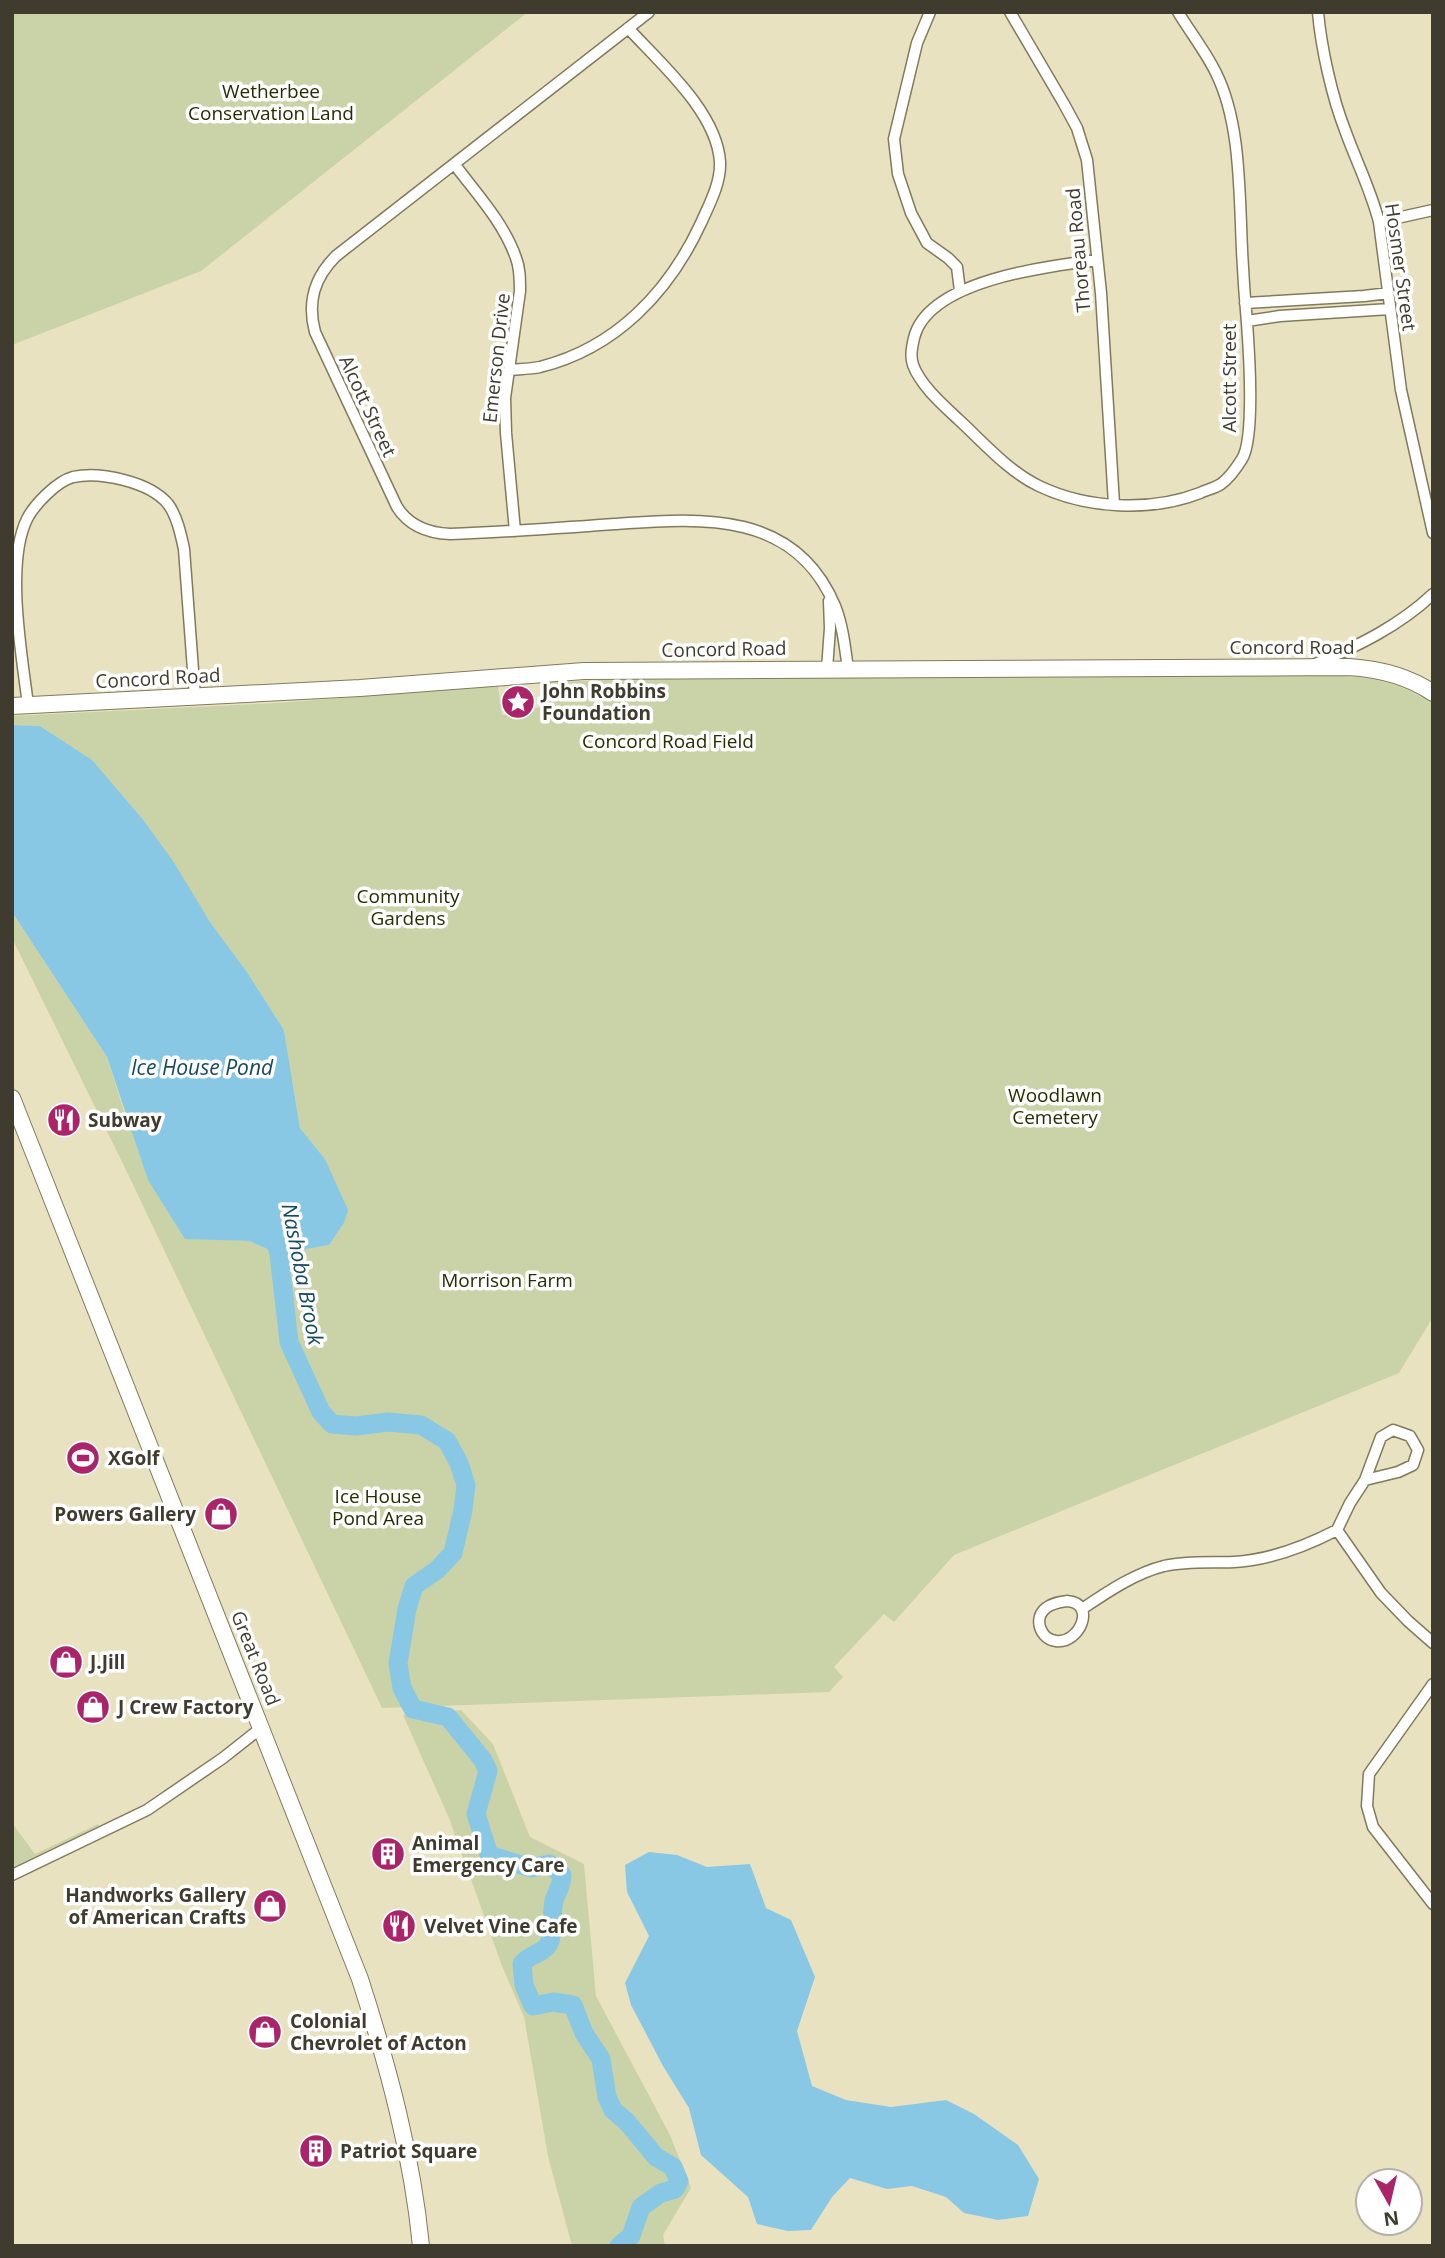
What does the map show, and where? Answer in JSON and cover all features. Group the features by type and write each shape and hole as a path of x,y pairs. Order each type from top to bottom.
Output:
{"street":[{"name":"Alcott Street","path":"649,12 324,267 310,306 312,321 325,357 385,484 404,516 421,528 441,534 669,520 740,525 788,547 812,568 827,591 842,629 848,668"},
{"path":"930,12 917,43 894,139 898,174 911,213 927,243 957,267 960,291"},
{"name":"Thoreau Road","path":"1010,12 1077,128 1087,160 1097,260 1114,504"},
{"name":"Alcott Street","path":"1097,260 1050,266 995,279 960,291 935,307 923,320 915,333 911,350 914,365 926,386 945,406 1018,474 1058,494 1083,501 1127,506 1189,497 1220,485 1243,458 1250,406 1237,153 1223,90 1216,72 1178,12"},
{"name":"Hosmer Street","path":"1318,12 1322,49 1343,126 1372,195 1379,222 1401,390 1433,533"},
{"path":"509,370 540,367 579,354 621,330 658,293 674,271 693,241 711,201 720,162 715,139 698,106 628,28"},
{"name":"Emerson Drive","path":"455,165 506,237 516,258 520,290 505,398 515,531"},
{"path":"1379,222 1433,210"},
{"path":"1245,303 1389,293"},
{"path":"1247,321 1390,309"},
{"path":"20,705 17,550 27,519 38,503 72,477 103,476 132,482 152,490 168,504 179,528 184,549 195,697"},
{"path":"827,591 830,620 827,668"},
{"path":"1309,666 1375,636 1413,612 1433,594"},
{"name":"Concord Road","path":"20,705 360,688 584,671 827,668 1359,668 1409,679 1433,693"},
{"name":"Great Road","path":"12,1098 359,1979 402,2123 421,2246"},
{"path":"1082,1609 1147,1571 1175,1564 1244,1561 1271,1556 1337,1530 1365,1479 1383,1434 1393,1430 1410,1436 1418,1450 1413,1465 1398,1472 1365,1479"},
{"path":"1337,1530 1381,1593 1408,1622 1433,1643"},
{"path":"1072,1601 1082,1609 1081,1627 1067,1640 1052,1641 1041,1632 1040,1617 1045,1608 1072,1601"},
{"path":"1433,1684 1369,1774 1367,1806 1373,1828 1433,1904"},
{"path":"12,1875 147,1810 223,1758 261,1728"}],"green space":[{"name":"Wetherbee Conservation Land","path":"12,12 528,12 201,271 12,345"},
{"path":"1322,675 1380,681 1407,689 1433,704 1433,1317 1399,1373 954,1555 894,1622 884,1614 834,1667 843,1677 829,1692 382,1708 126,1170 12,938 12,912 107,1057 125,1114 185,1238 249,1241 279,1254 329,1245 344,1223 325,1159 300,1128 284,1030 141,817 92,761 40,726 12,725 12,716 276,703 498,686 502,715 547,706 545,683 615,679"},
{"path":"461,1710 493,1744 530,1837 584,1864 596,1996 670,2135 691,2188 663,2235 665,2246 572,2246 548,2156 524,2017 502,1966 449,1818 403,1715"},
{"path":"12,1823 35,1854 98,1824 99,1826 15,1866 12,1862"}],"water":[{"name":"Ice House Pond","path":"12,725 40,726 92,760 141,817 173,861 210,922 247,972 284,1030 300,1128 325,1159 348,1210 344,1223 329,1245 279,1254 249,1241 185,1239 148,1180 107,1057 12,912"},
{"path":"649,1852 677,1855 707,1867 750,1864 766,1908 791,1920 815,1977 797,2031 812,2086 846,2100 891,2107 946,2100 974,2114 1018,2145 1039,2179 1028,2216 998,2220 964,2213 946,2197 912,2186 887,2189 850,2178 832,2197 811,2230 788,2231 757,2224 748,2197 701,2155 689,2108 631,2005 625,1983 649,1936 627,1892 625,1865"}],"waterway":[{"name":"Nashoba Brook","path":"273,1231 279,1254 289,1342 321,1412 332,1424 356,1426 388,1422 421,1425 447,1441 459,1463 466,1485 453,1553 437,1570 414,1586 407,1609 398,1663 402,1688 413,1709 448,1717 483,1760 488,1771 476,1814 489,1855 531,1868 549,1864 562,1875 554,1901 550,1941 539,1953 522,1964 524,1985 533,2006 553,2002 573,2005 584,2033 601,2059 607,2097 613,2110 627,2122 656,2157 673,2167 679,2181 675,2189 661,2193 641,2207 631,2236 619,2246"}],"place":[{"name":"John Robbins Foundation","path":"518,702"},
{"name":"Subway","path":"64,1120"},
{"name":"XGolf","path":"83,1458"},
{"name":"Powers Gallery","path":"221,1514"},
{"name":"J.Jill","path":"66,1662"},
{"name":"J Crew Factory","path":"93,1707"},
{"name":"Animal Emergency Care","path":"388,1854"},
{"name":"Handworks Gallery of American Crafts","path":"270,1906"},
{"name":"Velvet Vine Cafe","path":"399,1926"},
{"name":"Colonial Chevrolet of Acton","path":"265,2032"},
{"name":"Patriot Square","path":"316,2151"}],"park label":[{"name":"Concord Road Field","path":"668,741"},
{"name":"Community Gardens","path":"408,907"},
{"name":"Woodlawn Cemetery","path":"1055,1106"},
{"name":"Morrison Farm","path":"507,1280"},
{"name":"Ice House Pond Area","path":"378,1507"}]}
